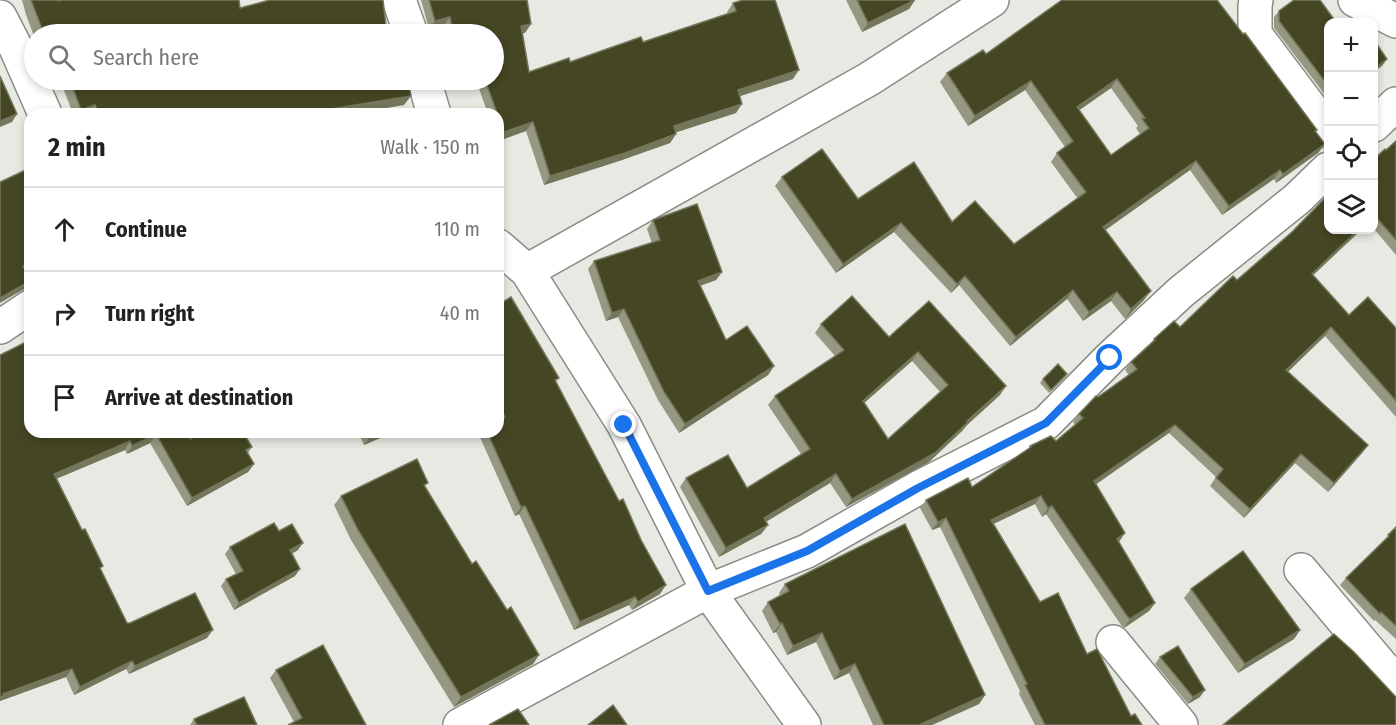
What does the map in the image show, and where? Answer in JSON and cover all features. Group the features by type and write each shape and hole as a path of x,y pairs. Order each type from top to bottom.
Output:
{"street":[{"path":"399,0 407,24"},
{"path":"527,271 869,79 992,0"},
{"path":"1256,0 1255,34 1325,126"},
{"path":"1355,0 1396,21"},
{"path":"0,17 24,66"},
{"path":"34,90 42,108"},
{"path":"427,90 432,108"},
{"path":"1378,121 1396,104"},
{"path":"460,725 708,591 807,551 918,488 1046,423 1110,358 1181,292 1297,199 1324,174"},
{"path":"504,251 527,271 624,425 708,591 804,725"},
{"path":"0,327 24,311"},
{"path":"1300,570 1396,683"},
{"path":"1113,642 1180,725"}],"building":[{"path":"31,0 239,0 240,8 270,0 383,0 386,24 40,24"},
{"path":"429,0 527,0 531,24 521,26 529,72 569,58 570,62 641,37 643,42 736,11 733,3 743,0 775,0 799,70 738,90 742,104 674,126 676,134 625,153 550,176 533,122 504,132 504,108 495,108 489,90 504,90 504,24 451,24 450,17 435,21"},
{"path":"857,0 915,0 868,23"},
{"path":"1062,0 1217,0 1243,34 1245,33 1317,130 1315,131 1324,145 1283,174 1280,170 1229,206 1196,161 1103,227 1151,291 1131,309 1117,292 1089,312 1073,290 1016,337 965,276 957,284 901,223 843,264 782,177 822,149 858,199 914,162 952,222 975,201 1014,244 1086,192 1057,153 1073,141 1031,81 975,116 947,73 983,50 986,54","holes":["1117,79 1145,118 1142,119 1149,128 1111,155 1077,107"]},
{"path":"1294,0 1320,0 1333,18 1324,18 1324,80 1279,21 1279,11"},
{"path":"1378,46 1387,59 1378,66"},
{"path":"0,76 17,114 0,121"},
{"path":"74,90 410,90 411,96 336,108 96,108 95,105 80,108"},
{"path":"1396,141 1396,240 1378,220 1378,155"},
{"path":"24,171 24,284 0,298 0,182"},
{"path":"1324,199 1324,234 1354,234 1312,274 1349,315 1368,297 1396,328 1396,401 1331,327 1286,370 1368,445 1334,483 1301,454 1250,509 1216,478 1223,469 1175,425 1094,481 1125,533 1117,539 1155,603 1130,619 1052,506 1048,508 1041,496 991,520 1040,602 1058,593 1087,654 1097,649 1131,716 1135,714 1142,725 1045,725 946,518 938,522 926,500 968,478 972,487 1030,446 1051,436 1056,441 1083,418 1079,414 1096,396 1098,397 1137,369 1131,362 1174,321 1180,327 1233,276 1237,280 1292,232"},
{"path":"697,204 722,272 698,281 726,340 747,326 774,366 685,424 664,392 624,309 612,313 594,261 660,240 653,220"},
{"path":"852,296 889,337 929,301 1006,386 935,453 852,499 836,474 764,518 768,525 726,548 686,478 728,455 747,488 810,449 775,396 844,350 821,324","holes":["918,352 948,385 888,439 863,401"]},
{"path":"511,297 559,378 555,380 619,501 623,499 641,540 666,585 638,602 635,597 580,622 525,506 521,507 490,438 504,438 504,301"},
{"path":"24,343 24,438 148,438 132,446 130,441 54,474 82,530 85,529 103,566 100,568 127,623 195,593 213,630 135,666 132,661 80,687 72,669 0,697 0,355"},
{"path":"1058,364 1067,374 1051,390 1043,379"},
{"path":"158,438 247,438 252,447 246,450 254,464 192,498"},
{"path":"417,459 428,483 424,485 472,564 476,561 507,610 511,607 539,655 461,697 358,530 341,496"},
{"path":"274,523 279,531 292,524 303,543 290,550 300,569 239,603 226,579 243,571 230,547"},
{"path":"905,524 985,695 919,725 884,725 855,664 840,671 822,633 793,646 768,602 789,591 785,584"},
{"path":"1396,527 1396,626 1381,612 1380,614 1346,578"},
{"path":"1243,551 1300,630 1245,664 1191,589"},
{"path":"1334,634 1396,697 1396,725 1223,725"},
{"path":"323,645 366,725 288,725 302,718 276,670"},
{"path":"1178,646 1205,690 1193,697 1160,657"},
{"path":"244,697 257,725 197,725 194,719"},
{"path":"613,705 627,725 588,725"},
{"path":"518,709 529,725 489,725"}],"route":[{"path":"624,425 708,591 807,551 918,488 1046,423 1110,358"}]}
